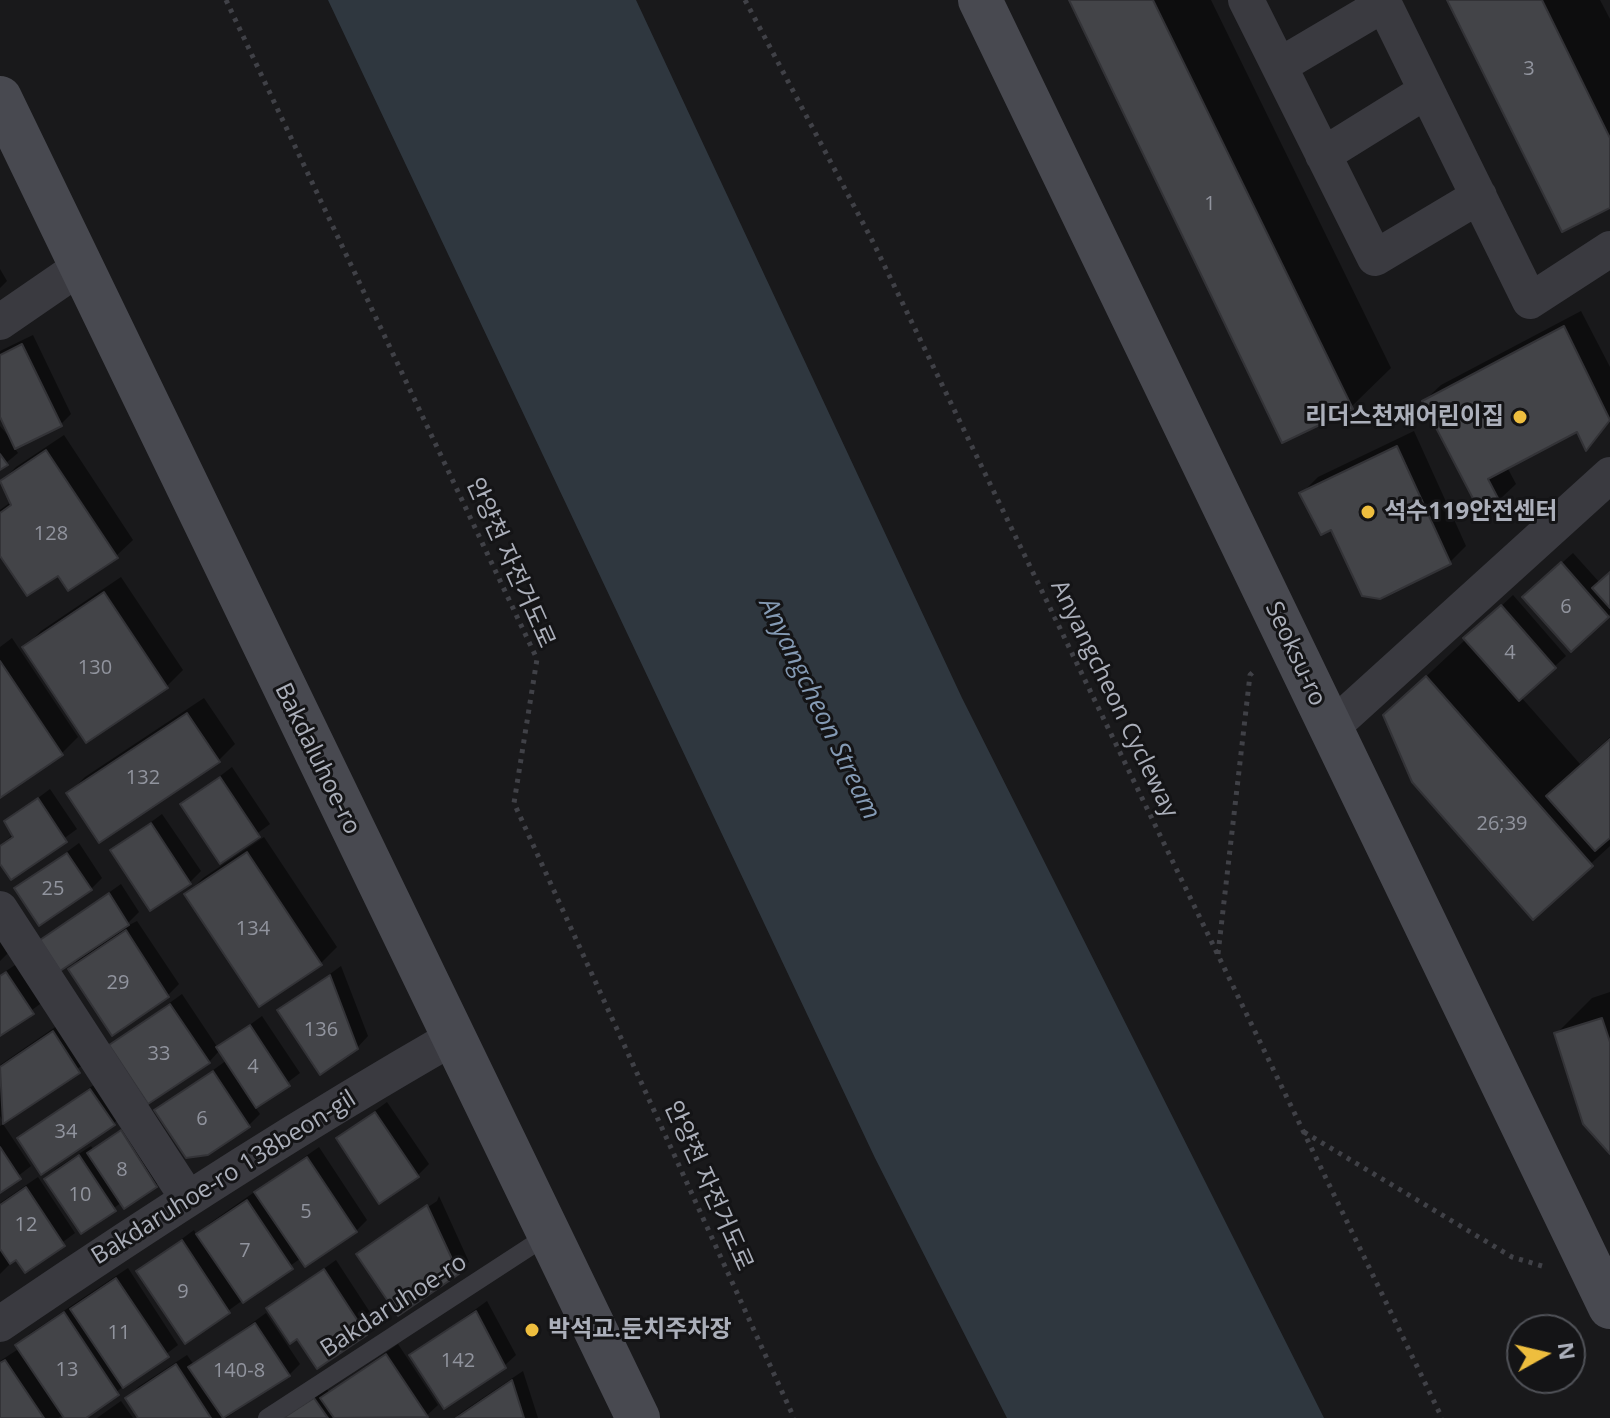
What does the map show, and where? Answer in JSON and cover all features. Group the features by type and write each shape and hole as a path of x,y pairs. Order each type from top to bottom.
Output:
{"street":[{"name":"Seoksu-ro","path":"980,0 1330,729 1606,1286"},
{"path":"1246,0 1375,258 1479,196"},
{"path":"1279,66 1383,2 1530,301 1610,249"},
{"path":"1323,155 1426,91"},
{"name":"Bakdaluhoe-ro","path":"0,98 548,1235 630,1415"},
{"path":"0,322 80,267"},
{"path":"1330,729 1610,475"},
{"path":"0,909 187,1197"},
{"name":"Bakdaruhoe-ro 138beon-gil","path":"0,1324 187,1197 314,1117 452,1038"}],"lane":[{"name":"Bakdaruhoe-ro","path":"267,1418 548,1235"}],"path":[{"name":"안양천 자전거도로","path":"226,0 537,659 514,803 794,1418"},
{"name":"Anyangcheon Cycleway","path":"745,0 873,242 1442,1418"},
{"path":"1218,955 1250,675 1288,638"},
{"path":"1303,1131 1512,1257 1606,1286"}],"water":[{"name":"Anyangcheon Stream","path":"328,0 636,0 962,698 1324,1418 1007,1418 875,1158"}],"building":[{"path":"1069,0 1153,0 1353,409 1282,443"},
{"path":"1447,0 1542,0 1610,138 1610,208 1562,232"},
{"name":"리더스천재어린이집","path":"1564,326 1610,420 1586,451 1577,432 1488,479 1500,502 1480,512 1422,401"},
{"path":"22,344 62,426 15,449 0,417 0,355"},
{"name":"석수119안전센터","path":"1397,446 1451,564 1380,599 1362,596 1331,530 1321,535 1299,493"},
{"path":"46,450 118,558 68,591 58,576 27,596 0,556 0,513 11,505 0,481"},
{"path":"0,454 8,465 0,470"},
{"path":"1561,562 1609,617 1571,652 1522,597"},
{"path":"1610,572 1610,608 1592,588"},
{"path":"104,592 168,688 86,743 22,647"},
{"path":"1501,605 1556,668 1519,701 1463,638"},
{"path":"0,661 63,755 0,798"},
{"path":"1426,676 1593,866 1533,920 1412,782 1383,715"},
{"path":"187,713 220,762 99,843 66,793"},
{"path":"1610,739 1610,838 1595,851 1546,796"},
{"path":"220,777 260,837 220,864 180,804"},
{"path":"38,798 67,842 11,880 0,864 0,846 13,837 4,821"},
{"path":"151,823 191,884 150,911 110,850"},
{"path":"247,852 322,965 259,1007 184,894"},
{"path":"67,853 92,890 39,926 14,888"},
{"path":"109,893 129,925 60,971 40,940"},
{"path":"126,930 169,997 112,1036 68,969"},
{"path":"6,972 34,1014 0,1036 0,976"},
{"path":"330,975 358,1049 320,1075 277,1010"},
{"path":"170,1004 210,1063 148,1104 109,1045"},
{"path":"1602,1018 1610,1042 1610,1154 1583,1124 1554,1033"},
{"path":"250,1025 290,1086 256,1108 216,1047"},
{"path":"53,1031 80,1073 3,1124 0,1067"},
{"path":"213,1071 250,1127 208,1155 186,1158 154,1110"},
{"path":"90,1089 115,1125 41,1175 17,1138"},
{"path":"375,1112 419,1177 379,1204 336,1138"},
{"path":"121,1130 157,1187 124,1209 87,1153"},
{"path":"0,1147 21,1179 0,1193"},
{"path":"79,1155 116,1211 81,1234 44,1179"},
{"path":"307,1157 357,1232 305,1267 254,1192"},
{"path":"26,1187 65,1246 25,1273 16,1260 10,1264 0,1249 0,1205"},
{"path":"247,1200 293,1269 243,1303 196,1234"},
{"path":"427,1205 459,1274 398,1316 356,1254"},
{"path":"182,1240 230,1313 185,1344 136,1271"},
{"path":"324,1269 367,1335 317,1369 297,1339 290,1344 266,1308"},
{"path":"116,1278 169,1357 123,1388 70,1309"},
{"path":"476,1311 506,1368 444,1409 409,1355"},
{"path":"64,1312 119,1395 86,1418 64,1418 15,1345"},
{"path":"255,1323 290,1376 223,1418 188,1367"},
{"path":"386,1354 428,1417 334,1418 320,1398"},
{"path":"5,1360 44,1418 0,1418 0,1363"},
{"path":"176,1364 211,1418 138,1418 125,1398"},
{"path":"512,1380 524,1418 456,1418"},
{"path":"314,1398 328,1418 283,1418"}],"place":[{"name":"리더스천재어린이집","path":"1520,417"},
{"name":"석수119안전센터","path":"1368,512"},
{"name":"박석교.둔치주차장","path":"532,1330"}]}
